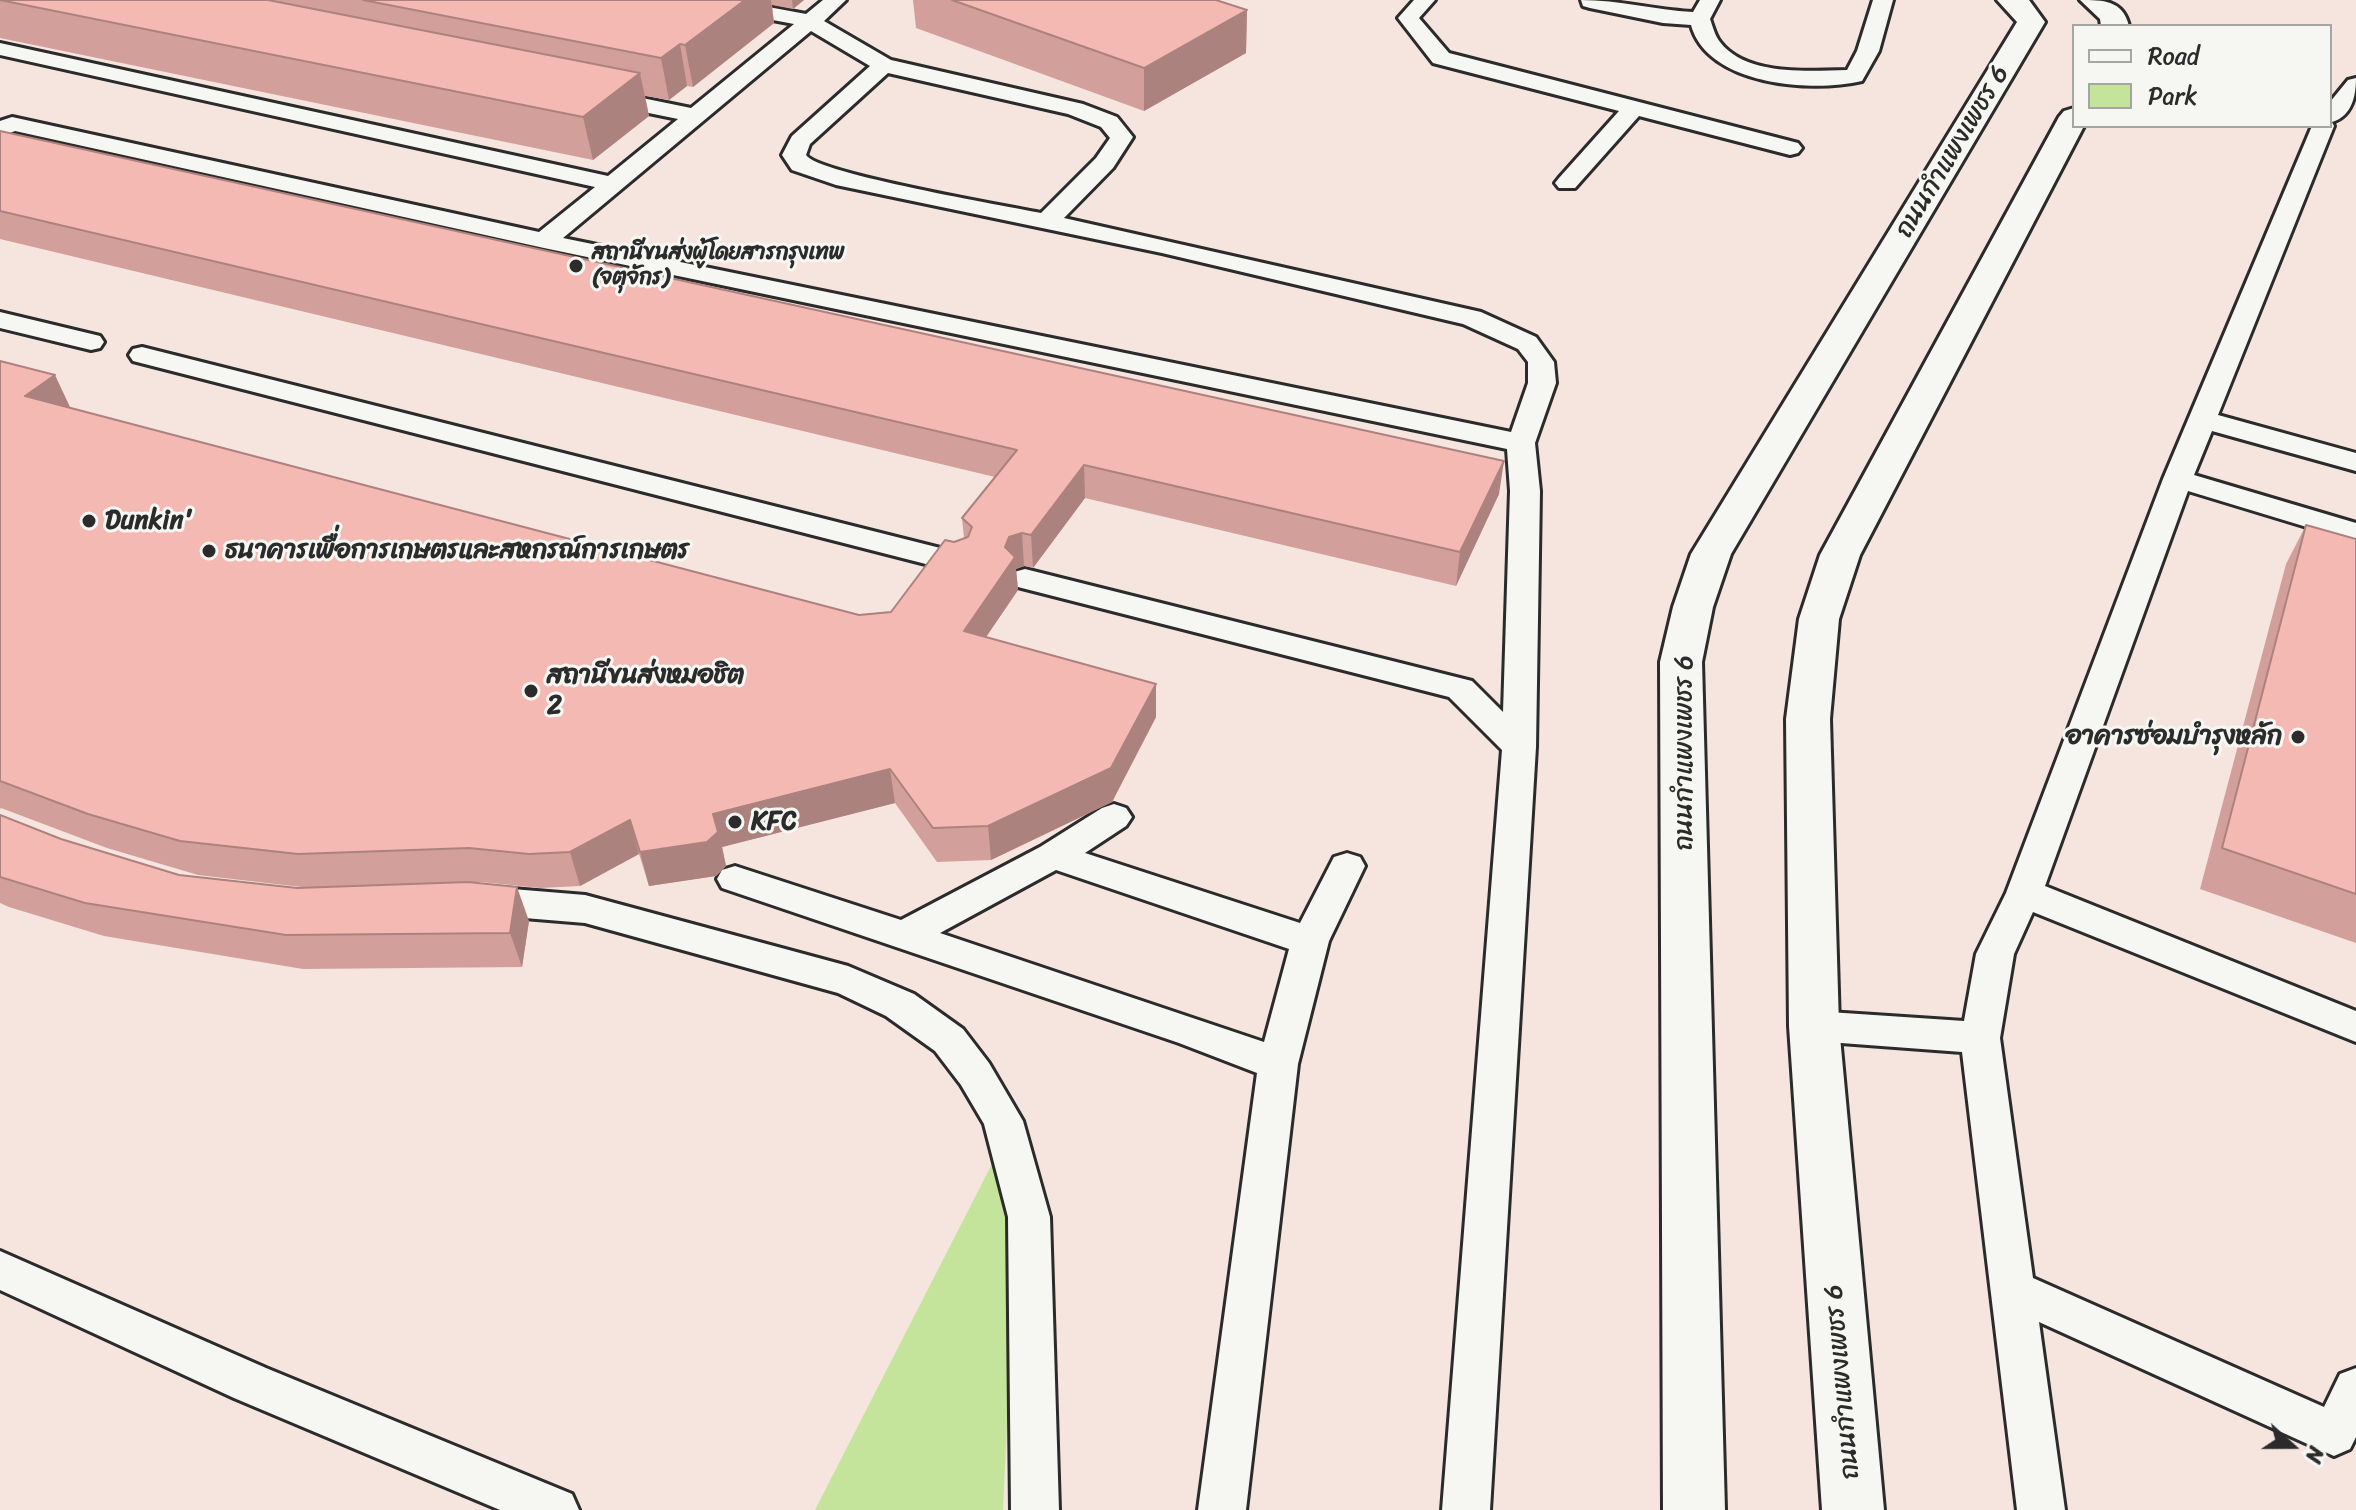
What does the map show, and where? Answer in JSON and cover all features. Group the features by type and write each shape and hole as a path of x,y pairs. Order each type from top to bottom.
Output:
{"street":[{"name":"ถนนกำแพงเพชร 6","path":"1694,1510 1681,662 1693,607 1711,554 2031,22 2020,6 2010,0"},
{"path":"2093,0 2113,16 2115,24"},
{"name":"ถนนกำแพงเพชร 6","path":"1853,1510 1814,1026 1808,719 1819,619 1840,555 2072,121"}],"lane":[{"path":"698,0 809,21 884,65 1075,109 1109,122 1122,137 1105,163 1047,221"},
{"path":"544,241 836,0"},
{"path":"1425,0 1408,18 1441,58 1790,148"},
{"path":"1590,2 1663,17 1705,10 1709,44 1733,64 1785,76 1854,76 1868,51 1883,0"},
{"path":"0,49 613,184"},
{"path":"884,65 800,141 794,155 800,165 836,178 1047,221 1472,318 1527,343 1541,362 1542,383 1521,443 1525,491 1519,747 1466,1510"},
{"path":"2332,124 2356,85"},
{"path":"589,94 697,116"},
{"path":"1567,183 1634,108"},
{"path":"0,130 12,124 544,241 1521,443"},
{"path":"2041,1510 1980,1038 1995,954 2024,893 2202,419 2330,128"},
{"path":"0,320 91,342"},
{"path":"142,355 957,562"},
{"path":"2202,419 2356,462"},
{"path":"2178,479 2356,533"},
{"path":"1025,579 1460,689 1519,747"},
{"path":"907,934 1053,856 1114,817"},
{"path":"1053,856 1310,941"},
{"path":"1222,1510 1278,1064 1310,941 1347,866"},
{"path":"735,879 907,934 1278,1064"},
{"path":"2024,893 2356,1027"},
{"path":"433,902 481,899 585,909 848,981 900,1005 949,1040 975,1074 1003,1121 1029,1217 1035,1510"},
{"path":"1814,1026 1980,1038"},
{"path":"0,1270 250,1383 555,1510"},
{"path":"2013,1290 2334,1434 2356,1389"}],"green space":[{"path":"993,1162 1016,1234 1003,1510 815,1510"}],"building":[{"path":"0,0 268,0 640,73 583,117"},
{"path":"363,0 745,0 685,45 680,44 661,58"},
{"path":"952,0 1216,0 1247,10 1144,68"},
{"name":"สถานีขนส่งหมอชิต 2","path":"0,131 1504,461 1460,552 1084,465 1031,535 1022,533 1009,537 1005,547 1015,557 964,631 1156,684 1111,768 988,826 933,828 890,769 713,814 718,832 707,842 640,852 630,820 570,852 529,854 469,848 298,854 180,841 88,814 0,781 0,361 55,375 25,396 859,615 891,612 945,540 954,542 968,537 972,527 962,518 1017,450 0,211"},
{"name":"อาคารซ่อมบำรุงหลัก","path":"2306,525 2356,539 2356,894 2222,848"},
{"path":"0,815 61,839 179,875 297,888 468,882 517,887 510,933 286,935 85,903 0,877"}],"place":[{"name":"สถานีขนส่งผู้โดยสารกรุงเทพ (จตุจักร)","path":"576,266"},
{"name":"Dunkin'","path":"89,521"},
{"name":"ธนาคารเพื่อการเกษตรและสหกรณ์การเกษตร","path":"209,551"},
{"name":"สถานีขนส่งหมอชิต 2","path":"531,691"},
{"name":"อาคารซ่อมบำรุงหลัก","path":"2298,737"},
{"name":"KFC","path":"735,822"}]}
